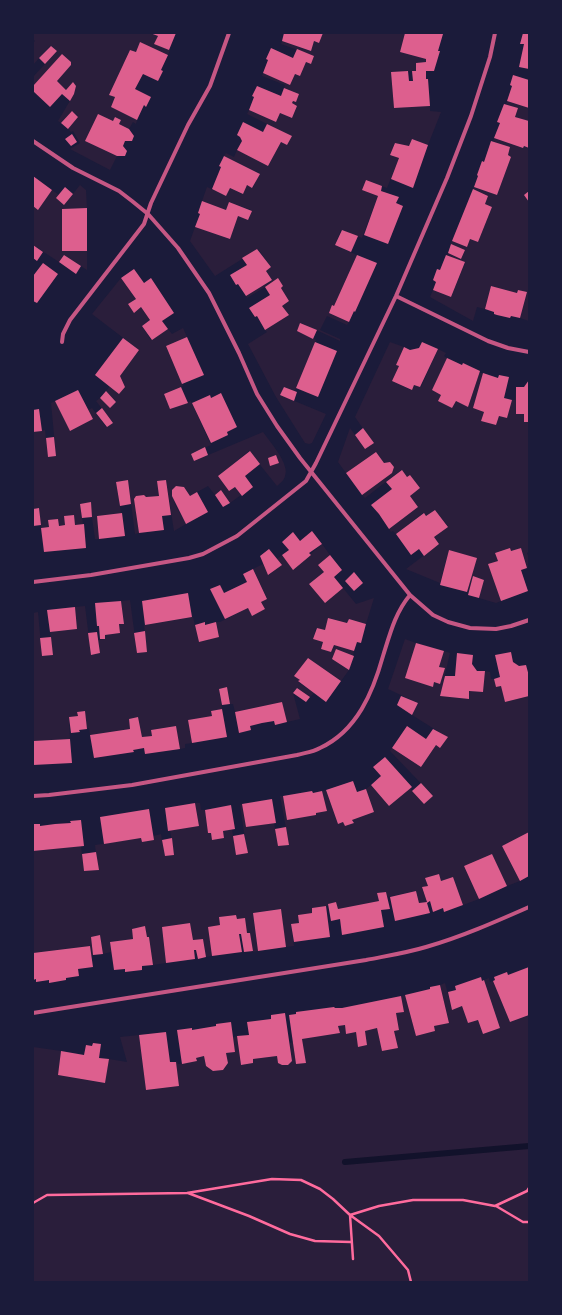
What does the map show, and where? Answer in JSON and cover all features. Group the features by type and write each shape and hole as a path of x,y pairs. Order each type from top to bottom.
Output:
{"street":[{"path":"62,342 63,334 70,320 144,224 151,203 188,125 210,86 229,33"},
{"path":"33,582 91,575 189,558 203,554 237,536 306,481 396,296 447,178 471,116 490,57 495,33"},
{"path":"33,141 73,168 119,191 148,214 178,248 209,293 257,394 277,426 311,472 410,595 433,615 448,622 470,628 496,629 529,620"},
{"path":"396,296 488,341 508,348 529,352"},
{"path":"33,796 49,796 132,785 297,755 311,752 326,745 346,730 354,721 369,697 379,672 396,615 410,595"},
{"path":"33,1013 358,962 405,952 427,947 452,938 529,907"}],"path":[{"path":"33,1203 48,1195 187,1193 272,1179 301,1180 320,1189 350,1215 379,1236 408,1270 411,1282"},
{"path":"495,1206 527,1191 529,1188"},
{"path":"187,1193 249,1216 290,1234 315,1240 351,1242"},
{"path":"350,1215 379,1206 413,1200 463,1200 495,1206 523,1222 529,1222"},
{"path":"350,1215 353,1258"}],"shaded area":[{"path":"33,33 150,33 158,36 155,44 170,50 168,55 141,43 136,52 130,50 110,95 115,97 111,107 137,120 136,124 133,122 129,129 119,124 121,120 115,117 113,121 85,141 117,156 110,170 70,149 80,143 73,131 71,132 68,129 78,116 72,111 61,123 58,121 74,94 76,86 73,82 66,90 57,81 71,65 71,62 62,54 33,86 33,77 57,51 50,46 33,65 33,43 35,41 33,39"},
{"path":"323,33 405,33 400,52 426,59 426,62 416,63 416,71 391,72 394,108 430,106 430,111 441,112 428,145 412,139 409,146 395,143 390,155 399,158 387,188 366,180 362,190 378,196 362,238 341,230 335,245 357,255 334,306 329,313 349,322 347,325 327,316 320,330 340,339 340,341 301,323 297,331 316,340 295,391 284,387 280,395 326,414 312,443 309,444 305,443 276,397 248,344 267,332 265,330 289,315 282,306 289,301 281,288 283,286 278,279 247,298 246,296 272,280 266,271 271,267 258,249 215,276 190,241 195,227 230,239 238,216 249,219 251,210 229,202 226,210 202,201 207,187 226,196 230,188 242,194 247,185 253,188 259,173 224,156 226,153 234,157 237,150 268,166 281,142 287,145 291,136 247,114 249,110 276,122 280,113 292,118 297,106 292,103 293,101 296,102 299,94 284,88 285,85 262,76 263,73 290,84 295,74 300,76 306,62 311,64 314,56 281,44 282,41 310,51 314,41 319,43"},
{"path":"507,101 529,108 529,121 515,117 517,108 506,104"},
{"path":"494,138 523,148 524,146 529,148 529,321 520,318 527,293 518,290 517,293 491,286 485,309 477,307 473,321 430,297 433,290 451,297 465,263 447,255 448,253 461,259 465,250 450,244 452,241 467,247 470,239 478,242 492,207 485,204 488,196 473,189 474,186 497,195 511,157 508,155 510,148 493,141"},
{"path":"80,185 86,190 87,208 62,209 62,251 87,251 87,270 64,255 59,262 33,245 33,206 38,209 52,190 59,195 64,205"},
{"path":"121,278 136,299 128,304 134,312 141,307 150,320 142,326 151,340 168,329 172,334 183,328 187,337 166,346 183,386 164,394 171,409 191,401 211,445 191,454 194,461 263,432 285,465 286,471 284,478 277,486 249,451 218,476 229,491 235,487 241,495 230,503 221,490 215,495 208,486 190,496 184,487 176,486 173,490 173,499 186,524 174,531 166,480 157,482 159,496 136,496 136,512 139,533 135,534 128,480 116,482 121,513 97,516 99,539 95,539 90,503 80,504 83,524 75,525 73,515 64,516 65,525 59,526 48,520 49,527 41,528 39,508 33,509 33,432 45,430 48,456 56,456 51,403 55,401 70,431 93,419 88,410 92,408 106,427 113,423 96,401 100,398 110,408 116,402 106,391 139,350 92,314"},
{"path":"390,342 404,347 396,365 399,366 392,381 411,390 414,385 421,387 438,349 446,353 444,356 447,358 432,390 441,395 439,401 452,408 456,401 468,407 479,373 483,373 473,408 484,412 481,421 496,425 499,416 507,417 512,400 515,400 516,387 524,414 529,422 529,552 527,553 529,558 529,573 521,548 495,553 498,561 489,564 501,601 496,603 479,598 484,580 473,577 468,593 467,592 476,558 449,550 440,583 406,569 439,544 434,537 448,526 435,510 426,516 423,513 396,534 393,531 391,532 389,529 418,507 410,496 420,488 410,475 407,477 401,470 365,498 362,495 394,467 390,462 384,463 376,452 346,473 338,462 350,428 365,449 373,443 355,417"},
{"path":"322,544 330,555 324,572 309,584 325,602 343,588 356,604 374,598 366,624 349,619 347,623 329,618 325,630 316,628 313,639 323,642 321,649 331,652 334,645 354,651 353,656 336,650 332,659 349,670 341,681 308,658 295,676 300,680 298,682 314,693 310,697 297,688 293,693 300,719 287,722 282,702 235,712 233,704 230,704 227,687 219,689 222,709 211,711 212,716 188,720 192,743 185,744 185,748 180,749 175,726 151,730 152,736 142,737 138,717 129,719 130,729 90,735 89,728 87,729 84,711 77,712 78,716 69,717 70,739 33,741 33,613 38,612 42,656 53,655 50,632 77,629 75,607 85,606 91,654 100,653 98,640 105,639 105,635 120,633 119,624 124,623 121,601 130,600 137,652 147,651 144,625 193,617 199,642 209,640 219,636 216,622 220,622 248,608 252,615 265,609 261,602 267,598 253,569 263,564 269,575 281,565 277,559 282,555 293,569"},
{"path":"405,639 416,643 406,678 433,687 434,682 445,669 439,667 444,651 450,653 440,696 468,699 469,691 483,692 485,671 490,672 491,679 494,679 496,687 501,686 505,702 529,696 529,832 502,846 520,881 507,886 492,854 464,866 479,899 463,905 453,877 441,881 438,874 425,878 428,886 422,888 427,902 419,903 416,891 387,897 386,892 377,893 379,901 338,909 336,902 328,904 328,906 312,908 312,913 298,915 299,923 291,925 294,946 286,947 280,909 253,913 258,951 253,952 250,933 247,933 237,919 236,915 219,917 220,925 208,927 212,956 206,957 203,939 193,940 190,923 162,927 166,963 153,965 149,937 147,937 145,927 132,929 133,939 110,942 111,952 103,954 100,935 91,937 93,955 91,955 89,946 33,953 33,851 81,846 84,871 98,870 95,845 141,838 142,842 153,836 161,834 165,856 174,855 170,830 199,826 195,803 200,803 201,810 205,810 208,833 211,833 212,839 224,838 223,831 232,829 236,854 247,853 240,805 242,804 246,827 274,823 279,846 289,844 280,796 283,796 287,819 316,815 322,791 326,790 338,824 343,822 345,826 354,823 352,820 374,812 366,789 371,785 389,806 410,788 424,803 433,796 390,751 392,748 421,767 436,745 440,748 447,737 412,715 418,703 388,689"},
{"path":"489,978 490,982 493,981 510,1022 529,1015 529,1282 33,1282 33,1047 61,1051 58,1075 104,1083 109,1059 127,1062 120,1037 139,1035 146,1090 179,1086 177,1061 178,1064 196,1061 196,1058 204,1056 206,1066 213,1071 223,1070 228,1063 226,1053 235,1052 233,1037 237,1036 241,1065 253,1063 253,1059 277,1056 278,1063 282,1065 287,1064 292,1061 290,1043 293,1042 296,1064 306,1063 302,1039 339,1033 338,1026 345,1025 346,1034 356,1032 359,1047 367,1045 365,1031 377,1028 382,1051 397,1048 394,1031 399,1029 396,1013 404,1012 401,996 405,995 416,1036 435,1031 434,1026 449,1022 440,985 445,983 452,1009 462,1006 468,1023 478,1020 483,1034 500,1028 484,980"}],"building":[{"path":"150,33 176,33 169,50 154,44 158,36"},
{"path":"284,33 323,33 319,43 314,41 311,51 282,41"},
{"path":"405,33 443,34 434,71 426,71 430,106 394,108 391,72 408,71 409,81 413,81 412,71 416,71 416,63 426,62 426,59 400,52"},
{"path":"523,33 529,33 529,69 519,67 524,44 520,44"},
{"path":"140,42 168,55 158,81 143,74 135,89 151,97 146,107 144,105 137,120 111,107 115,97 109,95 130,50 136,52"},
{"path":"51,46 57,51 45,64 39,58"},
{"path":"271,48 293,58 297,49 314,56 311,64 306,62 300,76 295,74 290,85 263,73 268,60 266,59"},
{"path":"62,54 71,62 71,65 57,81 66,90 73,82 76,86 70,101 62,94 50,107 33,91 33,86"},
{"path":"513,75 529,80 529,108 507,101 512,86 510,85"},
{"path":"257,86 281,96 284,88 299,94 296,102 293,101 292,103 297,106 292,118 280,113 276,122 249,110 254,97 252,96"},
{"path":"504,104 518,108 515,117 529,121 529,148 524,146 523,148 494,138 500,123 497,122"},
{"path":"72,111 78,117 68,129 61,123"},
{"path":"98,114 113,121 115,117 121,120 119,124 129,129 134,136 132,141 125,141 123,146 127,151 125,156 117,156 85,141"},
{"path":"243,122 263,132 267,124 292,136 287,145 281,142 268,166 237,150 242,141 237,135"},
{"path":"72,134 77,142 71,146 65,139"},
{"path":"412,139 428,145 413,188 391,179 399,158 390,155 395,143 409,146"},
{"path":"491,141 510,147 508,155 511,157 497,195 474,187 482,161 484,162"},
{"path":"224,156 260,174 252,188 247,185 243,194 230,188 226,196 212,189 221,167 219,166"},
{"path":"33,176 52,190 38,210 33,206"},
{"path":"366,180 382,186 381,191 399,197 396,203 403,206 388,244 364,235 378,196 362,190"},
{"path":"65,187 73,194 64,205 56,198"},
{"path":"473,189 488,196 485,204 492,207 478,242 470,239 467,247 452,241"},
{"path":"529,191 529,202 524,195"},
{"path":"202,201 226,210 229,202 252,211 248,220 238,216 230,239 195,227 200,214 198,213"},
{"path":"87,208 87,251 62,251 62,209"},
{"path":"342,230 358,236 351,252 335,245"},
{"path":"451,244 465,250 461,259 448,253"},
{"path":"33,245 43,252 37,261 33,258"},
{"path":"257,249 271,267 266,271 272,280 246,296 238,284 236,285 230,275 247,265 242,258"},
{"path":"64,255 81,266 76,274 59,262"},
{"path":"357,255 377,263 349,322 329,313 332,305 334,306"},
{"path":"446,255 465,262 451,297 433,290 436,282 433,280 437,269 440,270"},
{"path":"43,263 58,274 37,303 33,301 33,276"},
{"path":"134,269 144,283 151,278 174,313 162,321 168,329 152,340 142,326 150,320 141,307 134,313 128,304 136,299 121,278"},
{"path":"278,278 283,286 281,288 289,301 282,306 289,315 265,330 257,316 255,317 249,308 270,295 265,287"},
{"path":"491,286 517,293 518,290 527,292 520,318 511,316 510,318 497,315 494,314 494,312 485,309"},
{"path":"300,323 317,330 313,339 297,331"},
{"path":"187,337 204,375 182,384 166,346"},
{"path":"123,338 139,350 120,376 125,387 119,394 95,375"},
{"path":"315,342 337,351 318,397 296,388"},
{"path":"422,342 438,349 420,387 414,385 412,390 392,381 399,366 396,365 404,347 410,350 419,348"},
{"path":"447,358 462,365 463,363 480,371 468,407 456,401 452,408 438,401 441,395 432,390"},
{"path":"483,373 498,378 499,375 509,377 504,398 512,400 507,418 499,416 496,425 481,421 484,412 473,408"},
{"path":"529,380 529,422 524,422 524,414 516,414 516,387 524,387"},
{"path":"181,387 188,403 170,409 164,394"},
{"path":"284,387 297,392 294,401 280,395"},
{"path":"78,390 93,419 70,431 55,401"},
{"path":"106,391 116,402 110,408 100,398"},
{"path":"221,393 237,427 227,432 228,435 211,443 192,403 210,395 211,398"},
{"path":"102,408 113,423 107,427 96,413"},
{"path":"39,409 42,431 33,432 33,410"},
{"path":"363,428 374,443 365,449 355,435"},
{"path":"54,437 56,456 48,457 46,438"},
{"path":"205,447 208,455 194,461 191,454"},
{"path":"250,451 260,464 245,476 253,487 242,496 235,487 229,491 218,476"},
{"path":"376,452 384,463 390,462 394,467 392,473 362,495 346,473"},
{"path":"276,455 279,463 270,466 268,458"},
{"path":"402,470 407,477 410,475 420,488 410,496 418,507 389,529 371,505 392,489 386,482"},
{"path":"128,480 131,504 120,506 116,482"},
{"path":"166,480 171,515 162,516 164,530 139,533 134,499 136,496 144,495 146,497 159,496 157,481"},
{"path":"176,486 184,487 190,496 197,492 208,512 186,524 172,496 172,490"},
{"path":"221,490 230,503 223,507 215,495"},
{"path":"91,502 92,517 82,518 80,504"},
{"path":"39,508 41,525 33,526 33,509"},
{"path":"435,510 448,527 434,537 439,544 424,556 419,549 411,555 396,534 424,513 426,516"},
{"path":"122,513 125,536 99,539 97,516"},
{"path":"74,515 75,525 84,524 86,548 44,552 41,528 49,527 48,520 58,519 59,526 65,525 64,516"},
{"path":"312,531 322,544 309,553 311,555 293,570 282,555 289,550 282,542 293,532 300,541"},
{"path":"510,548 511,551 521,548 527,568 521,570 528,591 501,601 488,564 498,561 495,553"},
{"path":"269,549 282,565 268,575 260,556"},
{"path":"449,550 477,558 467,592 440,585"},
{"path":"330,555 342,570 334,577 343,588 325,603 309,584 324,572 318,565"},
{"path":"253,569 267,599 261,602 265,609 252,616 248,608 225,619 210,589 220,585 224,593 247,582 243,574"},
{"path":"354,572 363,583 354,591 345,581"},
{"path":"473,576 484,580 479,598 468,595"},
{"path":"188,593 192,617 145,625 142,601"},
{"path":"121,601 124,624 119,624 120,633 105,635 105,639 100,639 95,603"},
{"path":"75,607 77,629 50,632 47,610"},
{"path":"328,618 347,623 349,619 366,624 361,643 357,642 354,651 334,645 331,652 321,649 323,642 313,639 317,628 325,630"},
{"path":"205,622 205,625 216,622 219,637 199,642 195,625"},
{"path":"145,631 147,652 137,653 134,633"},
{"path":"97,632 100,653 91,655 88,633"},
{"path":"51,637 53,655 42,656 40,638"},
{"path":"416,643 444,651 439,667 445,668 440,684 434,682 433,687 405,678"},
{"path":"336,649 354,656 349,670 332,659"},
{"path":"511,652 513,662 519,666 526,665 529,676 529,696 505,702 501,686 496,687 494,679 500,677 495,655"},
{"path":"457,653 473,655 472,664 477,671 485,671 483,692 469,691 469,699 440,696 445,676 455,676"},
{"path":"308,658 341,681 326,702 298,681 300,680 294,676"},
{"path":"227,687 230,704 222,705 219,689"},
{"path":"297,688 310,697 306,702 293,693"},
{"path":"401,696 418,703 412,715 397,705"},
{"path":"282,702 287,722 275,725 274,721 262,723 250,726 251,730 239,733 235,712"},
{"path":"222,709 227,737 192,743 188,720 212,716 211,711"},
{"path":"85,711 87,729 79,730 80,732 71,733 69,717 78,716 77,712"},
{"path":"138,717 142,737 152,736 151,730 176,726 180,749 145,754 144,748 133,750 134,752 94,758 90,735 130,729 129,719"},
{"path":"407,726 426,739 433,729 448,737 440,748 436,745 421,767 392,748"},
{"path":"70,739 72,763 33,765 33,741"},
{"path":"385,757 412,787 389,806 371,785 381,776 373,767"},
{"path":"353,781 357,792 366,789 374,812 352,820 354,823 345,826 343,822 338,824 326,790"},
{"path":"421,783 433,796 424,804 412,791"},
{"path":"312,791 313,793 322,791 327,811 316,813 316,815 287,820 283,796"},
{"path":"272,799 276,823 246,827 242,804"},
{"path":"195,803 199,826 168,831 165,808"},
{"path":"231,805 235,829 223,831 224,838 212,840 211,833 208,833 205,810"},
{"path":"149,809 154,840 142,842 141,838 104,844 100,817"},
{"path":"81,820 84,846 33,851 33,824 40,824 40,826 71,823 70,821"},
{"path":"286,827 289,845 278,846 275,829"},
{"path":"529,832 529,876 520,881 502,846"},
{"path":"244,834 248,853 236,855 233,836"},
{"path":"172,838 174,855 165,856 162,840"},
{"path":"96,852 99,870 84,871 82,854"},
{"path":"492,854 507,886 479,899 464,866"},
{"path":"439,874 441,881 453,877 463,905 444,912 443,908 433,912 430,901 427,903 430,913 395,921 390,897 416,891 419,903 427,902 422,887 428,886 425,878"},
{"path":"386,892 390,909 381,910 384,927 342,935 340,919 331,921 328,904 336,902 338,909 379,901 377,893"},
{"path":"326,906 330,937 294,942 291,924 299,923 298,915 312,913 312,908"},
{"path":"281,909 286,947 258,951 253,913"},
{"path":"236,915 237,919 245,918 247,933 250,933 253,951 244,952 241,934 239,934 242,952 212,956 208,927 220,925 219,917"},
{"path":"190,923 193,940 203,939 206,957 198,959 196,950 194,950 195,959 166,963 162,927"},
{"path":"145,926 147,937 149,937 153,965 142,966 142,970 125,972 125,969 114,970 110,942 133,939 132,929"},
{"path":"100,935 103,954 93,955 91,937"},
{"path":"90,946 93,967 78,969 79,976 49,983 49,980 36,982 36,979 33,980 33,953"},
{"path":"529,967 529,1015 510,1022 493,981 495,980 494,977 507,972 508,975"},
{"path":"481,977 482,981 484,980 500,1028 483,1034 478,1020 468,1023 462,1006 452,1010 448,992 456,990 455,986"},
{"path":"440,985 449,1023 434,1026 435,1031 416,1036 405,995"},
{"path":"401,996 404,1012 396,1013 399,1030 394,1031 398,1048 382,1051 377,1028 365,1031 367,1045 358,1047 356,1032 346,1034 345,1025 338,1026 340,1033 302,1039 306,1063 296,1064 289,1015 296,1014 296,1012 334,1007 342,1008"},
{"path":"285,1013 292,1061 288,1065 282,1065 278,1063 277,1056 253,1059 253,1063 241,1065 237,1036 249,1035 247,1022 271,1019 271,1015"},
{"path":"231,1022 235,1052 226,1053 228,1063 223,1070 213,1071 206,1066 204,1056 196,1058 197,1061 182,1064 177,1030 192,1028 192,1030"},
{"path":"166,1032 170,1062 176,1062 179,1086 146,1090 139,1035"},
{"path":"93,1043 101,1044 99,1058 109,1059 105,1083 58,1075 61,1051 84,1055 86,1045 92,1046"}],"waterway":[{"path":"345,1162 529,1146"}]}
